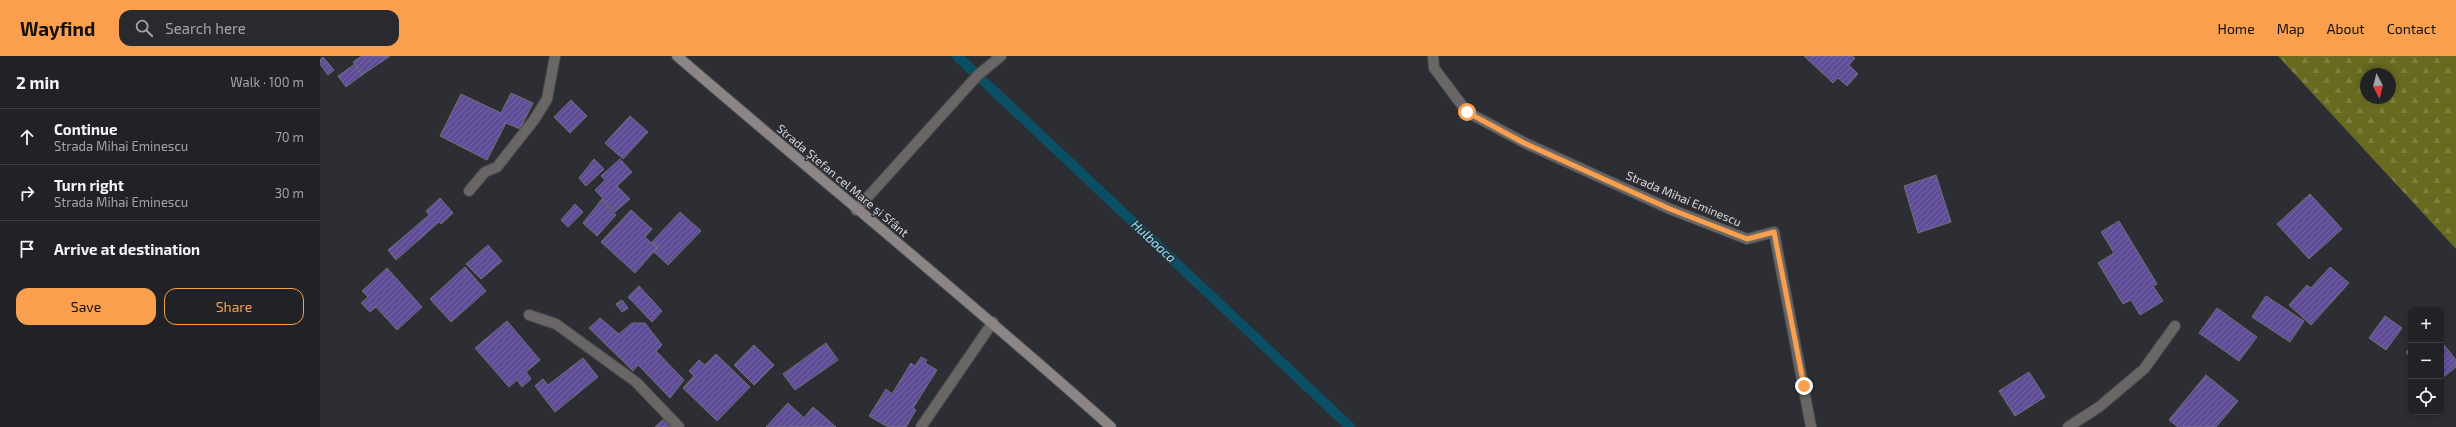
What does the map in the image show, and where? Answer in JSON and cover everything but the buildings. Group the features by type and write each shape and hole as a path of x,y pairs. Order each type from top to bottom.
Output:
{"street":[{"path":"469,192 485,172 497,168 534,120 547,99 555,56"},
{"name":"Strada Ștefan cel Mare și Sfânt","path":"677,56 856,210 994,322 1111,427"},
{"path":"856,210 978,75 1002,56"},
{"name":"Strada Mihai Eminescu","path":"1433,56 1434,68 1467,112 1524,143 1670,209 1747,239 1774,232 1811,427"},
{"path":"529,315 556,324 636,382 679,427"},
{"path":"921,427 994,322"},
{"path":"2068,427 2099,407 2144,369 2175,326"}],"green space":[{"path":"2278,56 2456,56 2456,249"}],"waterway":[{"name":"Hulboaca","path":"957,56 1350,427"}],"route":[{"path":"1467,112 1524,143 1593,172 1670,209 1747,239 1774,232 1804,386"}]}
